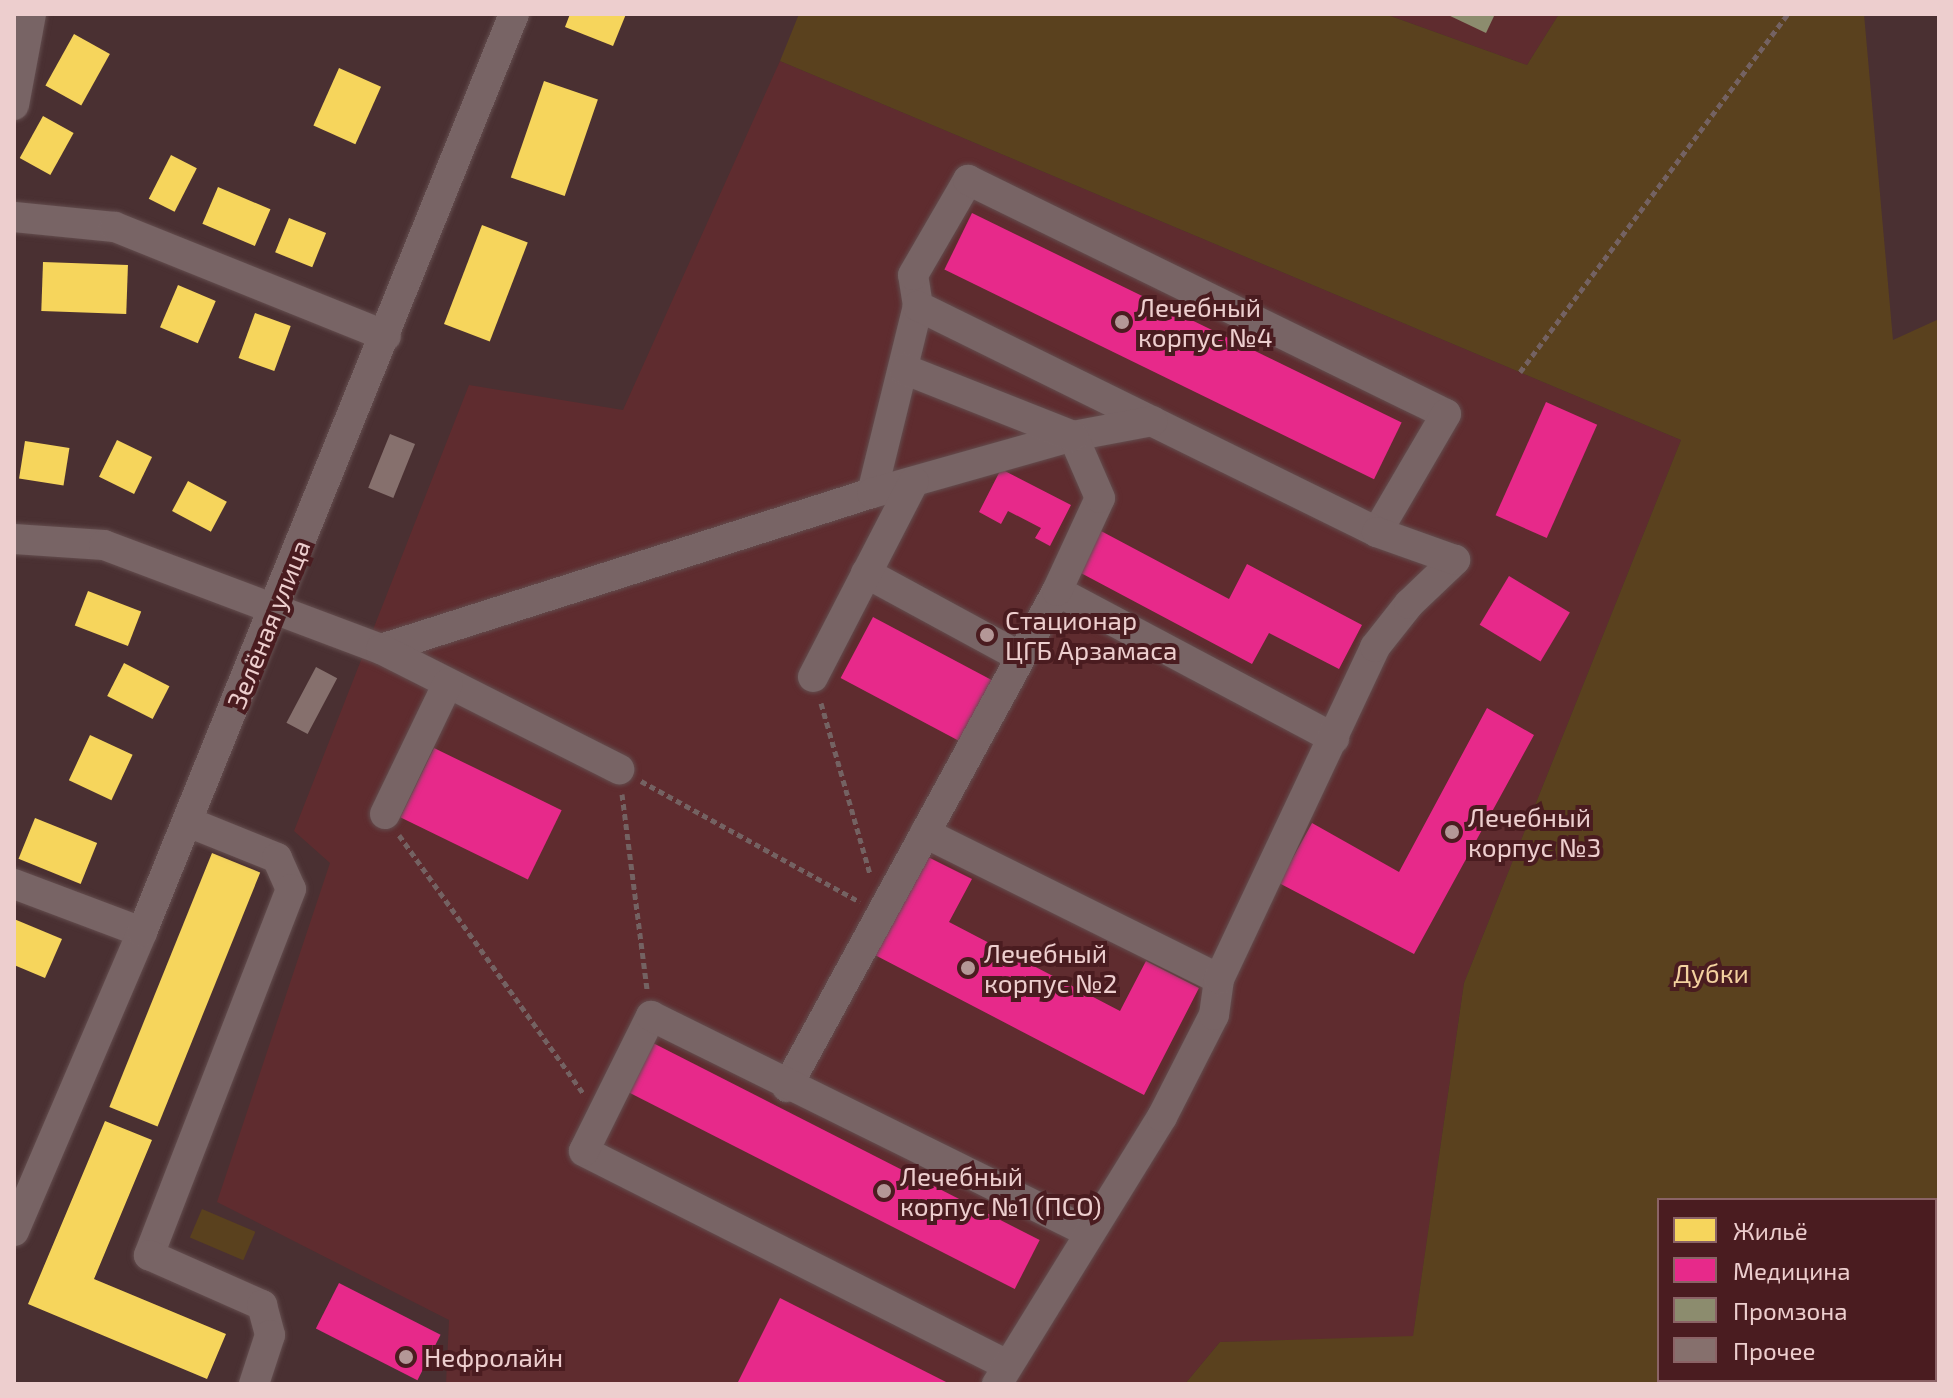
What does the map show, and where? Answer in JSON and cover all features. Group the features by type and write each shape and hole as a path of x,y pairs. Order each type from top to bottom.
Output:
{"street":[{"path":"14,105 31,14"},
{"name":"Зелёная улица","path":"14,1231 188,822 514,14"},
{"path":"872,493 918,306 913,275 968,180 1446,414 1377,532"},
{"path":"14,217 115,227 386,336"},
{"path":"918,306 1377,532 1455,560 1409,604 1375,647 1219,979 1214,1015 1162,1117 1002,1375 584,1151 651,1016 787,1087 1089,1232"},
{"path":"787,1087 1057,591 1100,498 1073,436 904,369"},
{"path":"381,649 872,493 1073,436 1153,421"},
{"path":"813,677 914,481"},
{"path":"14,539 104,545 275,608 381,649 619,769"},
{"path":"866,573 1021,657"},
{"path":"1057,591 1334,738"},
{"path":"385,814 448,683"},
{"path":"188,822 277,858 291,889 149,1255 262,1305 270,1335 254,1384"},
{"path":"925,833 1219,979"},
{"path":"14,884 142,932"}],"path":[{"path":"1520,372 1788,14"},
{"path":"813,677 881,914"},
{"path":"619,769 881,914"},
{"path":"619,769 651,1016"},
{"path":"385,814 601,1118"}],"shaded area":[{"path":"1385,14 1559,14 1527,65"},
{"name":"Стационар ЦГБ Арзамаса","path":"780,61 1681,440 1464,983 1413,1337 1220,1342 1185,1384 446,1384 449,1320 217,1202 330,863 294,831 469,385 623,410"}],"green space":[{"name":"Дубки","path":"799,14 1385,14 1527,65 1559,14 1864,14 1893,340 1939,319 1939,1384 1185,1384 1220,1342 1413,1336 1464,983 1681,440 780,61"},
{"path":"202,1209 255,1232 243,1260 190,1238"}],"building: Жильё":[{"path":"570,14 626,14 613,46 565,27"},
{"path":"74,34 110,54 81,105 45,86"},
{"path":"339,68 381,87 355,144 313,126"},
{"path":"544,81 598,100 565,196 511,177"},
{"path":"43,116 74,133 50,175 20,158"},
{"path":"171,155 197,168 175,212 149,199"},
{"path":"218,187 270,209 255,246 202,224"},
{"path":"289,218 326,233 312,267 275,252"},
{"path":"482,225 528,243 490,342 444,324"},
{"path":"43,262 128,265 126,314 41,311"},
{"path":"178,285 216,301 198,343 160,327"},
{"path":"255,313 291,326 274,371 239,358"},
{"path":"117,440 152,457 134,494 99,477"},
{"path":"25,441 69,448 64,486 19,479"},
{"path":"188,481 227,502 211,532 172,511"},
{"path":"88,591 141,611 128,646 75,626"},
{"path":"124,663 169,686 153,719 107,696"},
{"path":"90,735 133,755 111,800 69,780"},
{"path":"35,818 97,843 81,884 19,859"},
{"path":"212,853 260,872 158,1127 109,1107"},
{"path":"14,919 62,939 45,978 14,965"},
{"path":"105,1121 152,1140 94,1279 226,1334 207,1379 28,1304"}],"building: Медицина":[{"name":"Лечебный корпус №4","path":"972,213 1402,423 1374,479 944,270"},
{"path":"1546,402 1597,425 1547,538 1496,515"},
{"path":"1001,469 1071,505 1050,546 1035,538 1041,528 1008,511 1001,524 979,512"},
{"path":"1101,531 1229,599 1247,564 1362,625 1339,669 1269,633 1252,664 1079,572"},
{"path":"1509,576 1570,613 1541,661 1480,625"},
{"path":"873,617 994,681 962,742 841,678"},
{"name":"Лечебный корпус №3","path":"1487,708 1534,735 1414,954 1279,883 1312,823 1399,872"},
{"path":"434,748 562,810 528,879 400,817"},
{"name":"Лечебный корпус №2","path":"924,855 972,879 949,922 1120,1011 1146,961 1199,988 1144,1095 873,954"},
{"name":"Лечебный корпус №1 (ПСО)","path":"653,1043 1040,1240 1015,1289 628,1092"},
{"path":"339,1283 441,1335 417,1380 316,1328"},
{"path":"780,1298 950,1384 737,1384"}],"building: Промзона":[{"path":"1446,14 1495,14 1486,33"}],"building: Прочее":[{"path":"390,434 415,444 393,498 368,488"},
{"path":"316,667 337,678 308,734 286,723"}],"place":[{"name":"Лечебный корпус №4","path":"1122,322"},
{"name":"Стационар ЦГБ Арзамаса","path":"987,635"},
{"name":"Лечебный корпус №3","path":"1452,832"},
{"name":"Лечебный корпус №2","path":"968,968"},
{"name":"Лечебный корпус №1 (ПСО)","path":"884,1191"},
{"name":"Нефролайн","path":"406,1357"}]}
